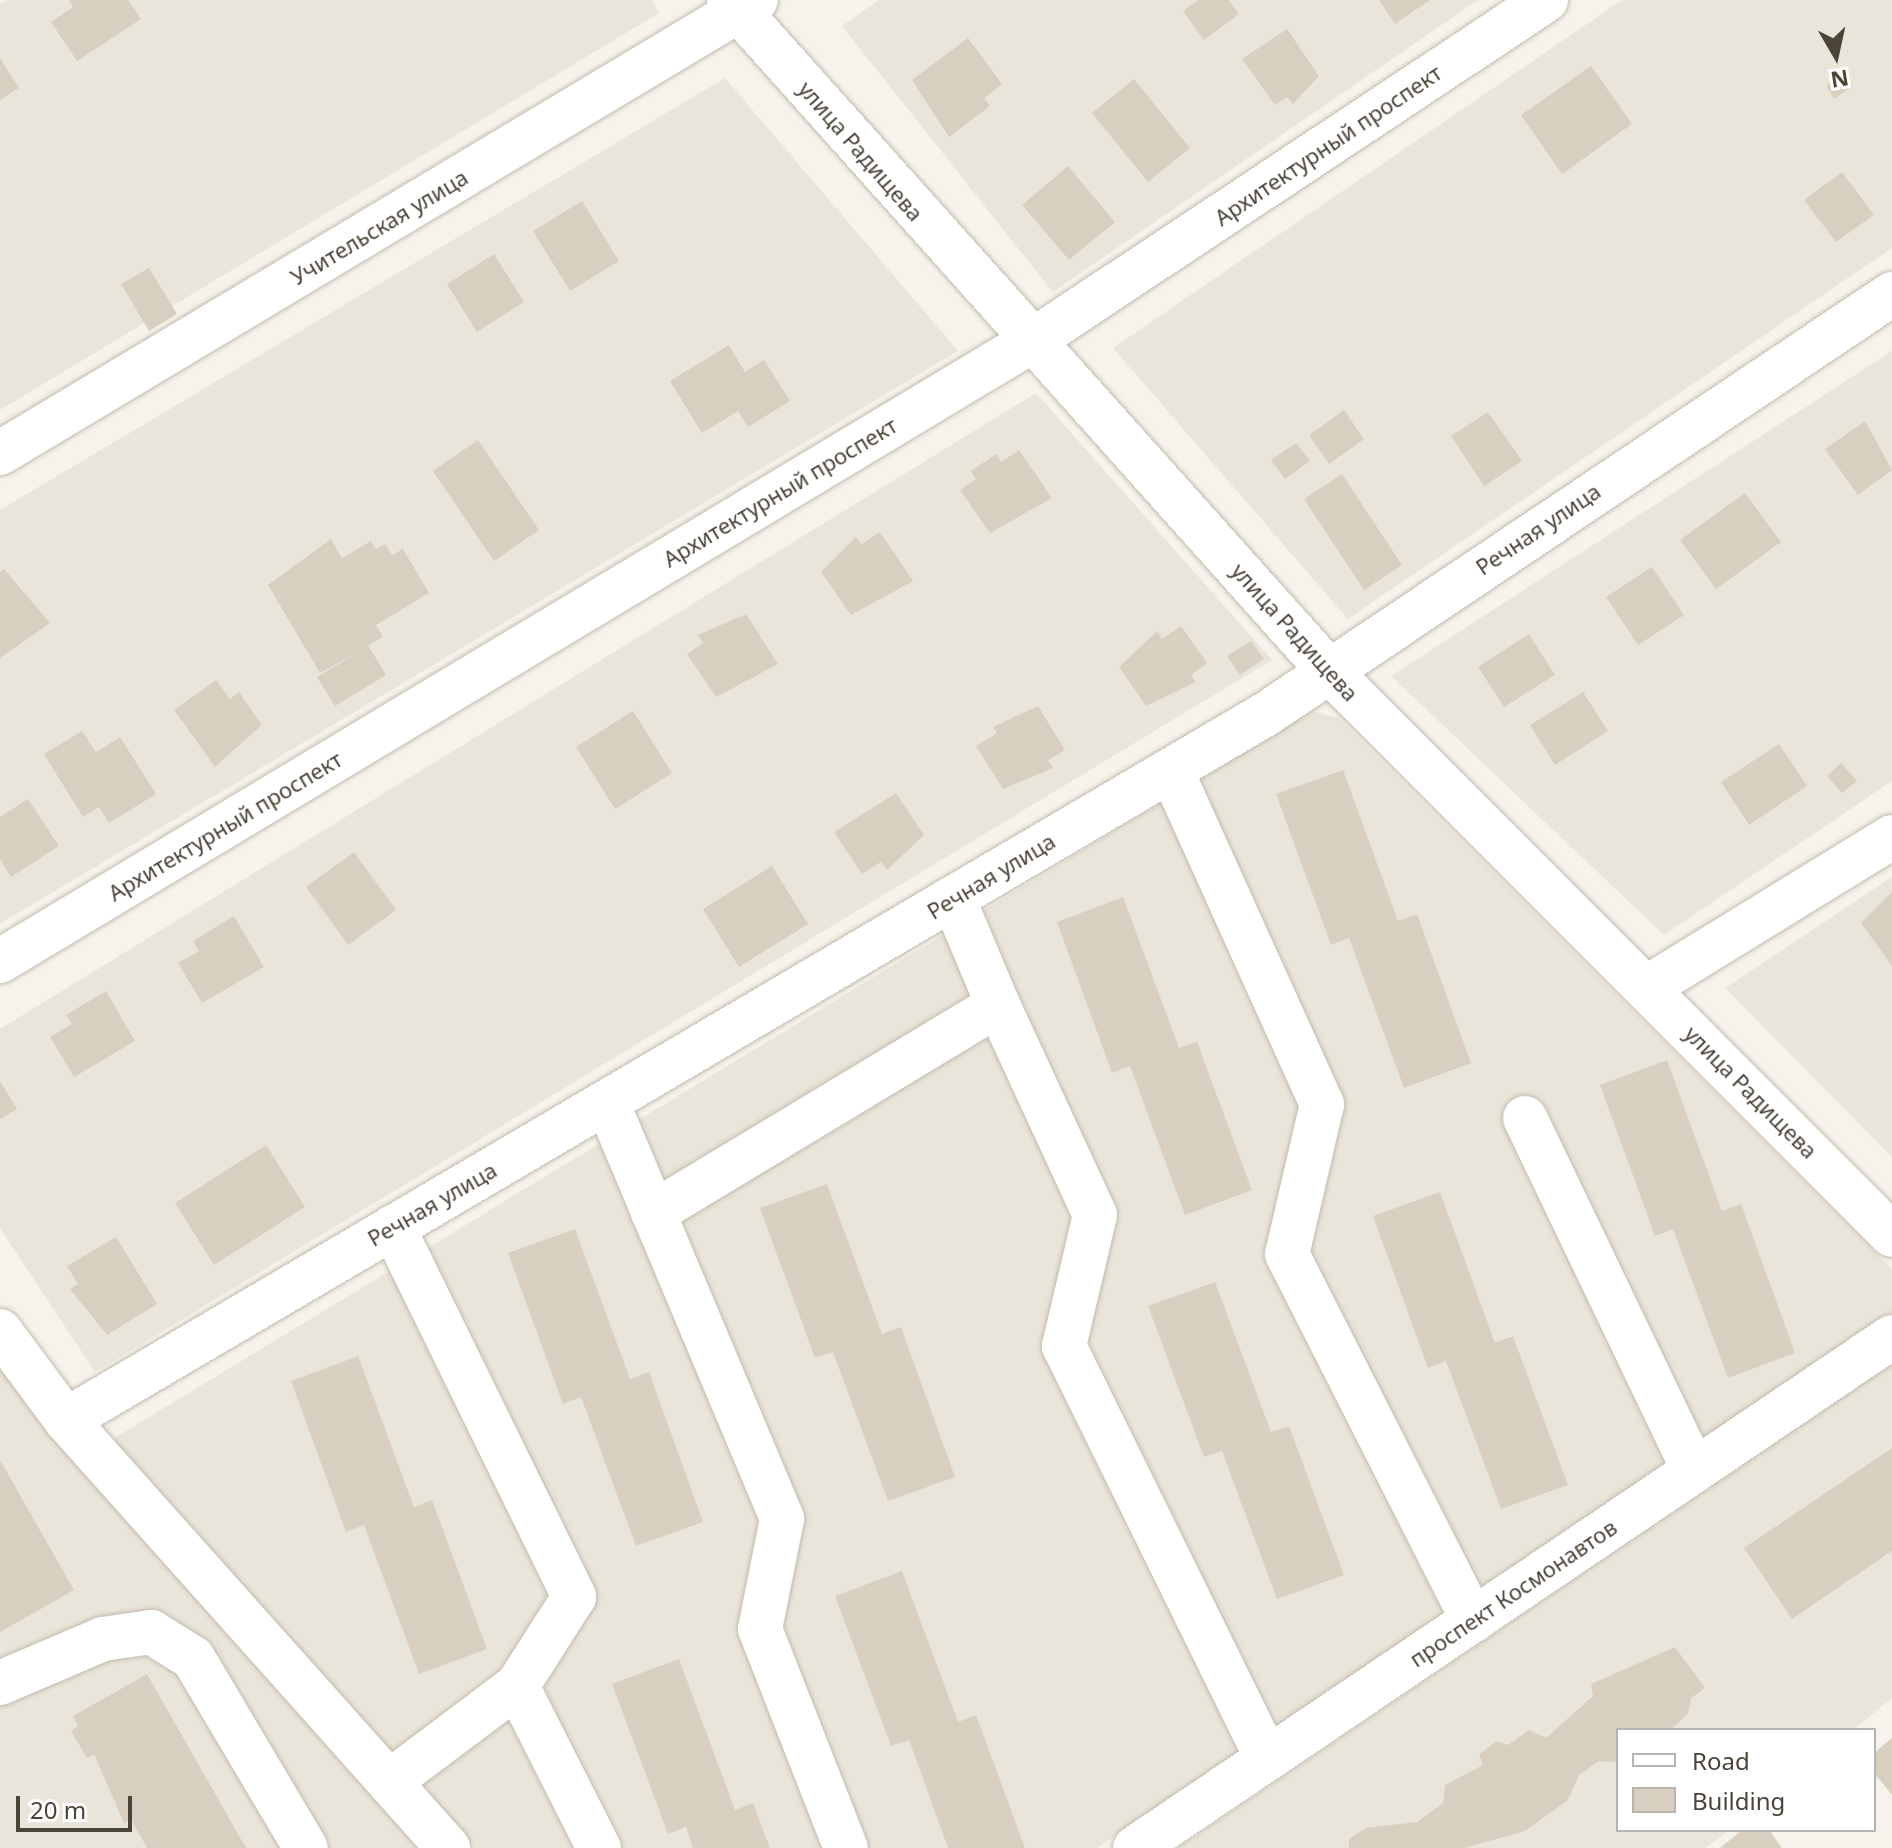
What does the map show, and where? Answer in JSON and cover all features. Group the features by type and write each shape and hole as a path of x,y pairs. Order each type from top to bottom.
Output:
{"street":[{"name":"Архитектурный проспект","path":"0,961 1032,341 1546,0"},
{"name":"улица Радищева","path":"741,4 1032,341 1328,670 1648,987 1892,1235"},
{"name":"Учительская улица","path":"0,453 741,4"},
{"name":"Речная улица","path":"66,1420 1171,770 1328,670 1892,294"},
{"path":"1171,770 1322,1104 1287,1254 1473,1620"},
{"path":"1648,987 1892,837"},
{"path":"953,898 998,1005 1095,1215 1064,1346 1267,1759"},
{"path":"653,1213 998,1005"},
{"path":"607,1102 782,1519 760,1629 846,1848"},
{"path":"1525,1118 1694,1471"},
{"path":"389,1782 517,1686 574,1597 393,1227"},
{"path":"0,1331 66,1420 448,1848"},
{"name":"проспект Космонавтов","path":"1135,1848 1892,1337"},
{"path":"0,1683 103,1639 151,1632 193,1658 306,1848"},
{"path":"517,1686 599,1848"}],"shaded area":[{"path":"6,0 652,0 659,13 0,410 0,4"},
{"path":"879,0 1478,0 1053,292 842,26"},
{"path":"1622,0 1892,0 1892,248 1348,619 1113,348"},
{"path":"725,78 958,351 0,924 0,510"},
{"path":"1892,351 1892,781 1664,935 1391,676"},
{"path":"1036,393 1272,660 95,1372 0,1228 0,1029"},
{"path":"1312,711 1339,718 1892,1269 1892,1313 1097,1848 475,1848 103,1445"},
{"path":"1892,877 1892,1157 1725,988"},
{"path":"0,1359 427,1848 0,1848"},
{"path":"1892,1364 1892,1698 1855,1728 1616,1728 1616,1832 1726,1832 1706,1848 1178,1848"}],"building":[{"path":"69,0 128,0 141,19 77,61 51,22 73,7"},
{"path":"1198,0 1229,0 1239,14 1204,40 1183,11"},
{"path":"1379,0 1430,0 1395,24"},
{"path":"1287,29 1319,76 1293,104 1287,97 1275,105 1242,59"},
{"path":"968,38 1002,84 984,98 990,106 949,137 912,80"},
{"path":"0,58 19,88 0,100"},
{"path":"1591,66 1632,124 1562,174 1521,115"},
{"path":"1843,74 1852,87 1834,99 1826,86"},
{"path":"1134,79 1190,148 1148,182 1092,113"},
{"path":"1068,166 1115,222 1069,260 1022,205"},
{"path":"1842,172 1874,215 1836,242 1804,200"},
{"path":"582,201 619,261 570,291 533,231"},
{"path":"494,254 524,302 477,332 447,284"},
{"path":"149,268 177,314 149,331 121,284"},
{"path":"729,345 745,372 764,360 790,401 748,427 738,411 702,433 670,381"},
{"path":"1344,410 1364,439 1329,464 1309,435"},
{"path":"1488,412 1522,461 1484,486 1451,436"},
{"path":"1865,421 1892,470 1858,495 1825,449"},
{"path":"478,440 539,530 494,561 433,471"},
{"path":"1296,443 1310,461 1285,479 1271,460"},
{"path":"1019,450 1052,498 990,533 960,490 976,479 971,471 996,454 1001,462"},
{"path":"1342,474 1402,565 1364,590 1304,499"},
{"path":"1745,493 1781,542 1716,589 1680,540"},
{"path":"880,532 913,581 851,615 821,572 856,537 862,544"},
{"path":"331,539 342,558 371,541 376,549 385,544 392,555 403,549 429,593 376,625 383,637 368,645 386,675 335,706 317,677 359,652 320,673 268,585"},
{"path":"1652,567 1684,615 1638,645 1606,597"},
{"path":"4,569 50,623 0,658 0,572"},
{"path":"746,614 778,664 716,697 687,654 703,643 698,635"},
{"path":"1181,626 1207,663 1191,675 1196,682 1146,706 1119,667 1157,631 1162,639"},
{"path":"1529,634 1555,675 1504,707 1478,667"},
{"path":"1251,641 1264,659 1240,675 1227,656"},
{"path":"216,680 230,699 239,692 262,725 215,767 174,710"},
{"path":"1583,692 1608,731 1555,765 1530,725"},
{"path":"1038,706 1065,750 1048,760 1053,768 1003,789 976,746 997,733 993,727"},
{"path":"633,711 672,773 615,809 576,747"},
{"path":"82,731 96,752 120,737 156,794 109,823 99,807 83,817 44,754"},
{"path":"1779,744 1807,786 1749,825 1721,782"},
{"path":"1841,763 1857,781 1842,793 1827,776"},
{"path":"1343,770 1398,921 1417,914 1471,1063 1404,1088 1349,938 1331,945 1276,794"},
{"path":"896,793 924,835 887,870 881,862 862,874 834,832"},
{"path":"28,799 59,846 11,877 0,859 0,817"},
{"path":"354,852 396,910 348,945 306,887"},
{"path":"772,866 808,924 739,967 703,909"},
{"path":"1892,892 1892,966 1861,923"},
{"path":"1123,897 1179,1048 1197,1042 1252,1190 1185,1215 1130,1066 1112,1073 1057,922"},
{"path":"234,916 264,967 202,1003 178,963 199,951 193,941"},
{"path":"106,991 135,1041 74,1077 50,1037 72,1024 66,1015"},
{"path":"1667,1060 1722,1211 1741,1204 1795,1353 1728,1378 1673,1229 1655,1236 1600,1085"},
{"path":"0,1081 17,1109 0,1119"},
{"path":"266,1145 305,1207 214,1265 175,1203"},
{"path":"827,1184 882,1334 901,1327 955,1477 888,1501 833,1352 815,1358 760,1208"},
{"path":"1440,1192 1495,1343 1513,1336 1568,1485 1501,1509 1446,1361 1428,1368 1373,1216"},
{"path":"575,1229 630,1379 649,1372 703,1522 636,1546 581,1397 563,1404 508,1253"},
{"path":"116,1237 157,1304 107,1335 70,1289 78,1284 67,1266"},
{"path":"1215,1282 1271,1432 1289,1426 1344,1575 1277,1599 1222,1451 1204,1457 1148,1306"},
{"path":"358,1356 414,1507 432,1500 487,1649 419,1674 364,1525 346,1532 291,1381"},
{"path":"1892,1448 1892,1551 1792,1619 1744,1548"},
{"path":"0,1460 74,1590 0,1632"},
{"path":"902,1571 958,1722 976,1715 1025,1848 948,1848 909,1740 891,1746 835,1596"},
{"path":"1675,1647 1705,1688 1691,1698 1688,1714 1672,1728 1616,1728 1616,1762 1599,1761 1579,1775 1568,1800 1525,1831 1464,1848 1349,1848 1349,1839 1366,1828 1417,1822 1443,1803 1445,1785 1483,1765 1479,1755 1496,1741 1508,1745 1529,1730 1546,1738 1593,1696 1591,1684"},
{"path":"679,1659 735,1810 753,1803 770,1848 693,1848 686,1827 668,1834 612,1684"},
{"path":"147,1674 246,1848 147,1848 131,1819 124,1823 94,1754 87,1758 71,1731 78,1726 73,1716"},
{"path":"1892,1738 1892,1795 1876,1775 1876,1751"},
{"path":"1740,1832 1770,1832 1782,1848 1720,1848"}]}
